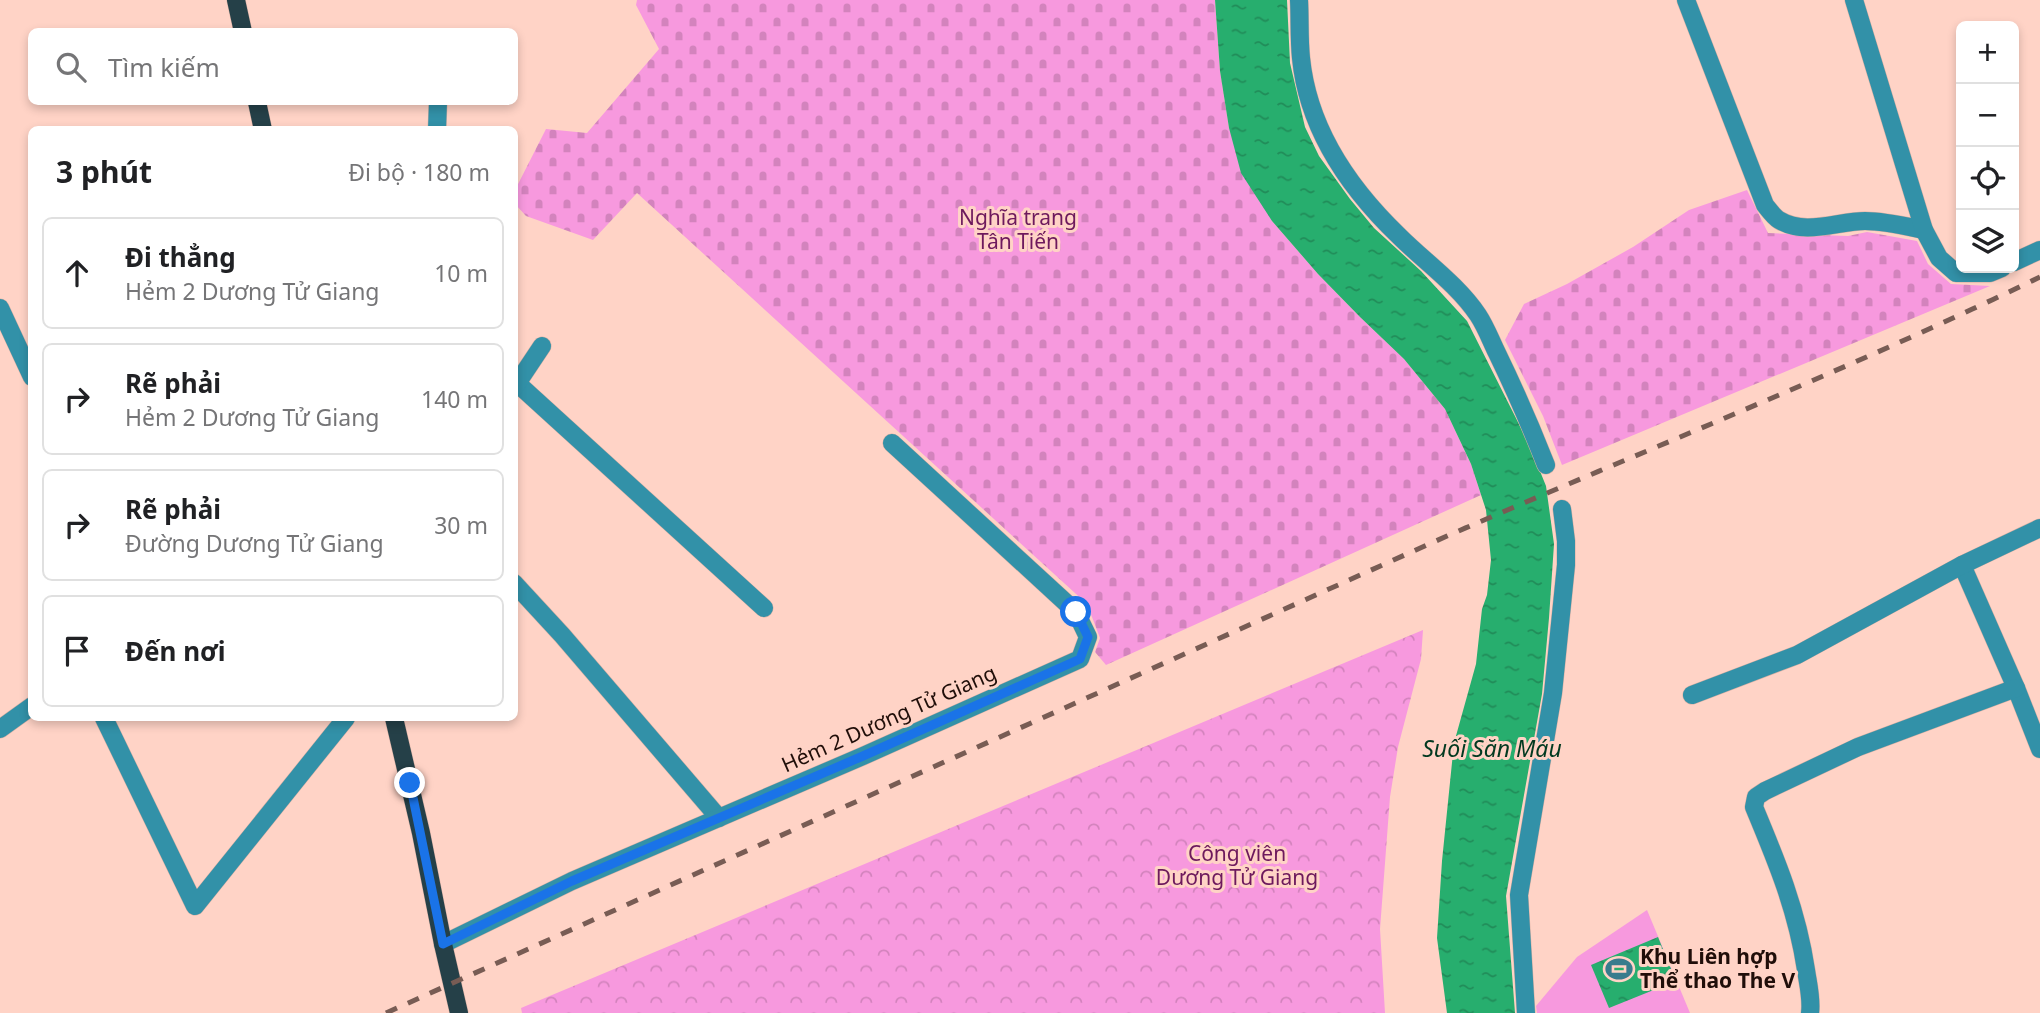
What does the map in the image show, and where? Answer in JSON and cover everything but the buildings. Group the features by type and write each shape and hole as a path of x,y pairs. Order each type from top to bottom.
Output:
{"main road":[{"path":"236,0 242,28"},
{"path":"258,105 262,126"},
{"path":"395,721 459,1013"}],"street":[{"path":"1299,0 1301,59 1306,86 1316,123 1330,150 1374,210 1435,268 1478,315 1513,385 1546,465"},
{"path":"1686,0 1765,205 1777,219 1793,226 1826,226 1864,221 1900,224 1924,230"},
{"path":"1854,0 1924,230 1939,258 1956,273"},
{"path":"437,126 438,105"},
{"path":"2019,260 2040,250"},
{"path":"0,308 28,368"},
{"path":"518,383 542,346"},
{"path":"518,388 764,608"},
{"name":"Hẻm 2 Dương Tử Giang","path":"443,944 572,881 1080,659 1088,637 1076,612 892,443"},
{"path":"1526,1013 1519,895 1553,693 1566,565 1562,509"},
{"path":"1692,695 1797,655 1962,565 2040,527"},
{"path":"1962,565 2040,749"},
{"path":"518,587 607,686 719,818"},
{"path":"1810,1013 1811,1000 1799,930 1789,893 1754,807 1756,797 1858,747 2016,688"},
{"path":"0,729 28,709"},
{"path":"105,721 195,906 344,721"}],"green space":[{"name":"Nghĩa trang Tân Tiến","path":"637,0 1215,0 1220,71 1229,128 1272,221 1318,274 1404,359 1445,409 1471,464 1481,495 1106,665 1095,652 1100,638 1087,604 637,193 593,240 526,216 518,207 518,184 546,129 587,133 659,49 636,5"},
{"path":"1747,190 1768,233 1848,236 1867,232 1917,241 1928,264 1951,284 1990,286 1562,465 1543,416 1505,340 1524,304 1567,284 1633,247 1689,210"},
{"name":"Công viên Dương Tử Giang","path":"1423,630 1421,659 1398,747 1390,797 1380,929 1385,1013 522,1013 521,1008"},
{"name":"Khu Liên hợp Thể thao The V","path":"1647,910 1690,1013 1537,1013 1536,1006 1577,957"}],"water":[{"name":"Suối Săn Máu","path":"1215,0 1287,0 1290,63 1305,127 1319,156 1374,228 1421,271 1467,321 1529,444 1546,486 1554,544 1542,694 1506,896 1515,1013 1447,1013 1437,938 1454,743 1476,664 1482,609 1487,595 1491,560 1486,510 1471,464 1445,409 1404,359 1318,274 1272,221 1241,173 1229,128 1220,71"},
{"path":"1658,937 1676,981 1609,1008 1591,965"}],"railway":[{"path":"386,1013 1447,536 1819,378 2040,277"}],"place":[{"name":"Khu Liên hợp Thể thao The V","path":"1619,969"}],"route":[{"path":"410,783 443,944 572,881 1080,659 1088,637 1076,612"}]}
